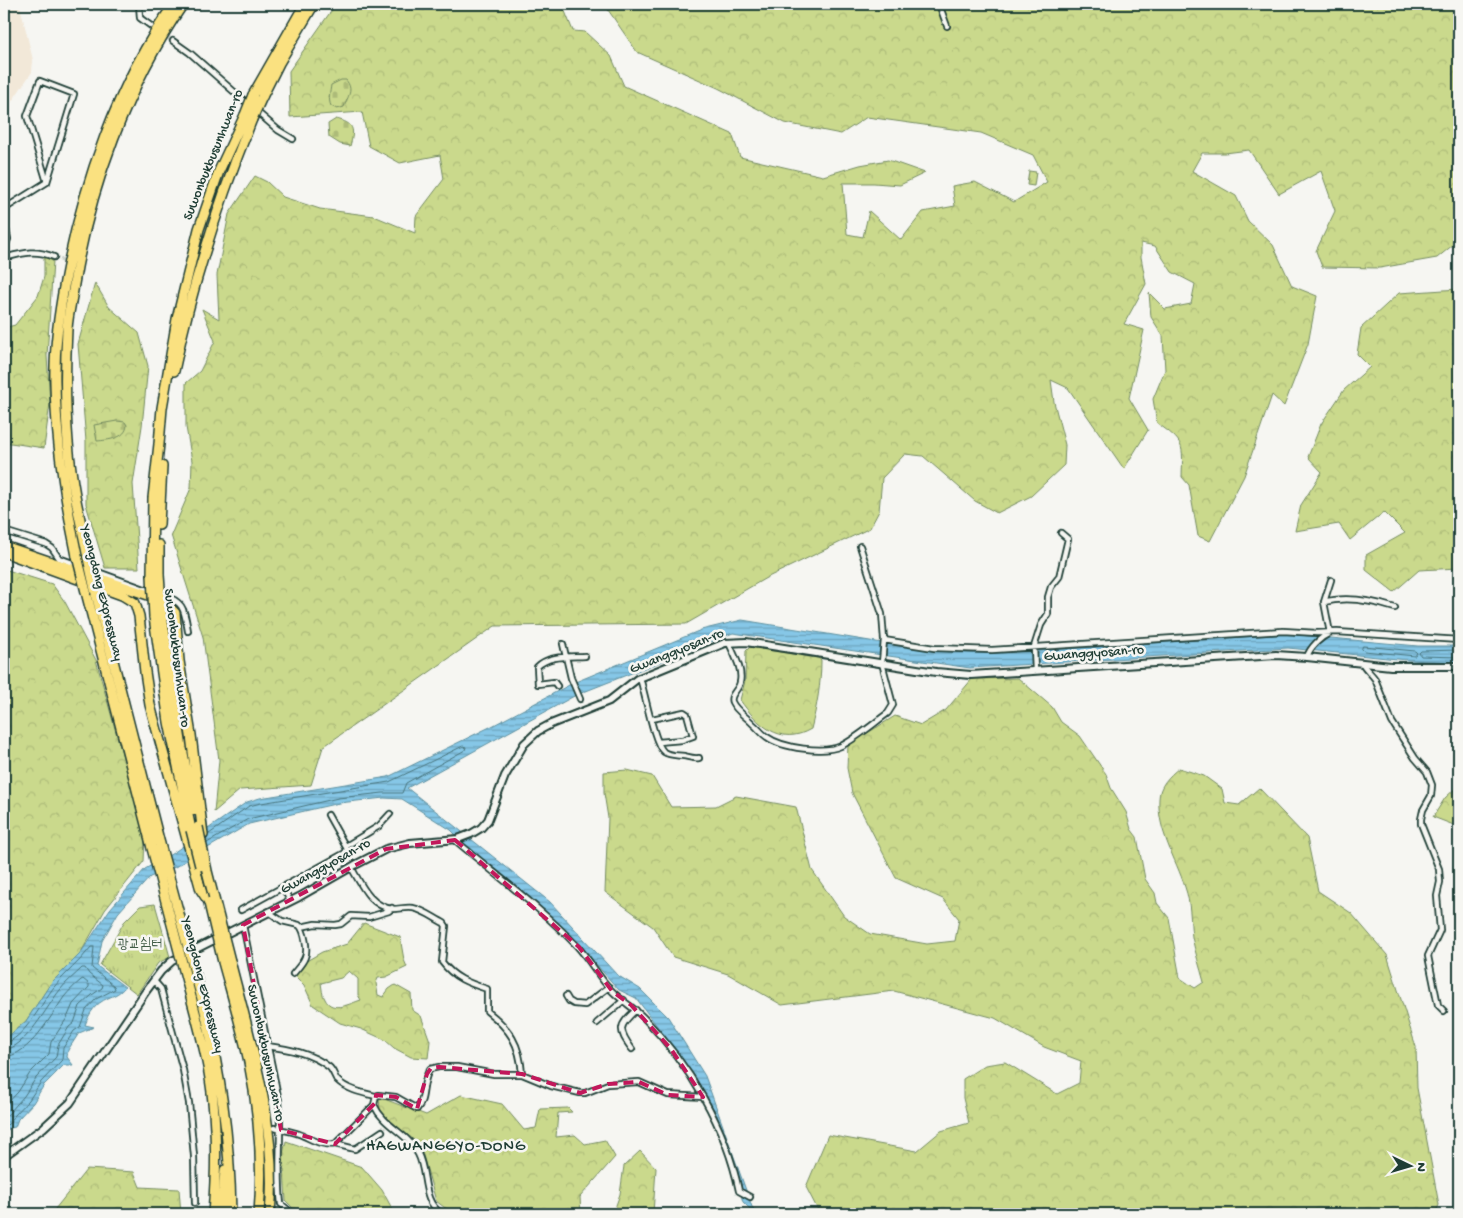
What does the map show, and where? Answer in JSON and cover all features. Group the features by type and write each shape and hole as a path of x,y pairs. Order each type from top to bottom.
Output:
{"highway":[{"name":"Yeongdong Expressway","path":"174,4 137,65 112,119 86,191 70,257 57,326 56,424 65,497 86,592 156,846 201,995 214,1047 223,1098 231,1167 232,1214"},
{"name":"Yeongdong Expressway","path":"183,4 146,66 119,125 95,192 78,261 67,327 67,420 75,494 88,558 204,1048 213,1101 217,1165 212,1214"},
{"name":"Suwonbukbusunhwan-ro","path":"271,1212 271,1174 267,1127 255,1058 209,902 169,722 158,616 153,498 162,408 178,319 198,229 219,171 249,117 257,96 305,4"},
{"name":"Suwonbukbusunhwan-ro","path":"257,96 314,4"},
{"path":"4,546 158,598 175,613 179,661 191,735 194,829"},
{"path":"4,552 122,595 135,603 139,616 144,672 150,705 194,829"},
{"name":"Suwonbukbusunhwan-ro","path":"194,829 207,871 249,1062 259,1128 259,1214"},
{"name":"Yeongdong Expressway","path":"222,1214 226,1142 223,1098"}],"street":[{"path":"139,4 140,18 152,26"},
{"path":"939,4 947,26"},
{"path":"173,41 190,53 278,130 294,139"},
{"path":"4,209 47,182 74,94 40,82 27,116 47,182"},
{"path":"4,219 8,240 4,249"},
{"path":"4,258 28,251 54,257"},
{"path":"4,531 46,544 60,558 180,603 184,609 188,631"},
{"path":"1035,669 1034,647 1041,626 1048,614 1048,597 1051,587 1059,577 1068,539 1061,533"},
{"path":"729,643 740,672 740,686 731,696 731,701 736,708 771,740 812,750 840,746 888,713 893,705 883,661 882,614 860,546"},
{"path":"1330,633 1324,602 1331,580"},
{"path":"1324,602 1333,599 1349,599 1395,608"},
{"path":"884,641 928,647 1007,650 1283,631 1337,632 1459,640"},
{"path":"1308,654 1324,636 1330,633"},
{"name":"Gwanggyosan-ro","path":"4,1156 43,1128 70,1103 164,967 172,961 269,912 386,849 410,844 456,840 471,834 481,828 488,819 505,776 524,744 534,734 551,724 608,701 640,678 729,643 746,642 883,661 960,675 1308,654 1392,666 1459,666"},
{"path":"563,644 572,680 580,697"},
{"path":"557,686 554,682 538,684 537,668 546,661 585,656"},
{"path":"1362,663 1375,679 1392,722 1431,780 1431,796 1423,810 1421,824 1439,868 1440,882 1437,896 1440,930 1428,956 1438,1005 1444,1011"},
{"path":"640,678 658,742 663,751 668,754 692,759 699,758"},
{"path":"652,720 684,712 687,714 693,736 682,740 658,742"},
{"path":"346,846 379,826 390,814"},
{"path":"241,910 347,851 328,815"},
{"path":"456,840 540,911 579,948 609,987 636,1010 671,1049 696,1082 725,1142 740,1191 750,1197"},
{"path":"351,867 366,893 374,901 392,908 412,908 422,911 444,923 446,926 442,962 448,970 461,980 487,989 487,1011 502,1023 516,1044 522,1074"},
{"path":"283,888 290,901"},
{"path":"269,912 282,922 301,927 315,924 341,924 351,916 369,916 389,911 392,908"},
{"path":"243,925 278,1101 281,1130 279,1171 282,1204 294,1214"},
{"path":"294,974 305,959 306,954 304,934 301,927"},
{"path":"154,981 161,989 183,1070 192,1134 194,1203"},
{"path":"566,996 569,1002 574,1004 590,1004 609,987"},
{"path":"597,1023 624,1000"},
{"path":"632,1049 622,1036 621,1031 627,1018 636,1010"},
{"path":"267,1046 304,1053 330,1068 337,1080 358,1092 376,1096 396,1097 418,1109 423,1097 423,1085 427,1074 433,1068 456,1067 494,1074 522,1074 551,1086 580,1093 608,1084 639,1082 668,1095 703,1097"},
{"path":"335,1144 374,1105 376,1096"},
{"path":"374,1105 383,1121 413,1145 419,1156 428,1199 436,1211 442,1214"},
{"path":"274,1128 298,1134 317,1142 355,1149 382,1131"}],"highlighted area":[{"path":"455,840 579,947 612,991 631,1005 671,1049 703,1097 668,1095 639,1082 608,1084 580,1093 522,1074 439,1067 431,1068 427,1074 417,1109 396,1097 376,1095 375,1103 335,1144 281,1130 243,925 386,849"}],"shaded area":[{"path":"4,4 18,4 20,6 33,60 32,72 6,110 8,120 4,125"}],"green space":[{"path":"336,4 562,4 573,31 585,32 611,56 624,86 732,134 740,157 823,176 860,165 888,160 925,173 900,185 843,183 847,234 863,237 869,211 901,240 923,212 955,206 952,186 975,182 1014,202 1047,182 1033,155 981,133 867,117 841,134 785,123 718,88 637,52 604,4 1459,4 1459,240 1437,258 1380,268 1322,267 1316,251 1335,211 1321,171 1279,194 1249,150 1202,153 1192,171 1236,196 1248,221 1273,245 1292,286 1317,296 1308,344 1284,406 1272,395 1244,476 1210,541 1198,536 1189,485 1182,477 1182,450 1173,435 1157,423 1153,399 1165,370 1163,336 1151,317 1149,293 1165,309 1191,304 1195,284 1172,272 1155,246 1141,243 1141,257 1146,284 1124,324 1144,330 1129,398 1148,430 1124,469 1068,388 1051,380 1054,402 1065,445 1064,465 1031,496 997,513 975,501 923,456 905,454 882,478 879,511 870,528 766,578 686,624 495,626 323,747 311,785 240,790 214,812 219,760 203,637 171,535 191,488 192,461 186,427 186,383 200,371 215,341 202,309 219,319 217,275 229,214 255,176 267,182 283,197 320,209 374,216 415,233 416,216 444,179 440,155 400,163 369,146 362,112 290,117 289,71"},
{"path":"405,4 430,4 425,10 405,8"},
{"path":"341,80 346,80 350,90 344,107 337,109 331,106 331,85"},
{"path":"336,119 350,125 352,128 350,146 340,144 329,137 328,124"},
{"path":"1029,171 1036,172 1034,186 1027,185"},
{"path":"44,257 53,261 47,356 50,403 44,448 4,442 4,328 15,325 38,296 44,277"},
{"path":"95,283 109,307 139,333 148,366 142,426 133,484 139,568 105,568 86,504 86,441 78,344"},
{"path":"1459,289 1459,568 1419,570 1394,592 1366,570 1366,555 1405,533 1384,512 1350,540 1339,524 1295,531 1301,505 1322,472 1308,457 1321,424 1344,390 1370,367 1357,354 1361,328 1399,293"},
{"path":"117,421 125,422 127,425 126,430 120,436 97,441 94,425"},
{"path":"4,569 52,584 65,602 96,660 145,837 144,861 105,910 80,954 51,983 26,1021 4,1040"},
{"path":"750,647 821,660 818,695 811,729 800,734 779,734 762,724 740,700 745,681 746,651"},
{"path":"1018,678 1052,707 1061,722 1080,736 1106,774 1111,788 1126,812 1131,829 1137,837 1145,879 1155,893 1157,903 1169,918 1180,978 1195,988 1204,982 1192,937 1188,900 1185,887 1164,833 1159,811 1159,794 1165,782 1179,768 1204,776 1222,789 1225,803 1239,805 1259,788 1307,838 1318,891 1351,913 1387,955 1416,1047 1417,1088 1439,1205 1435,1214 820,1214 806,1187 828,1135 917,1151 941,1131 969,1123 963,1098 963,1079 985,1065 1005,1062 1057,1094 1079,1083 1081,1061 1044,1047 995,1018 894,991 782,1005 728,974 673,957 653,927 605,892 608,818 604,793 604,772 627,770 652,776 671,807 716,806 736,796 796,807 812,870 844,916 870,934 927,944 955,941 959,919 943,899 896,878 852,793 847,768 848,745 895,716 921,725 946,710 972,679"},
{"path":"1459,785 1459,827 1433,817 1445,798"},
{"name":"광교쉼터","path":"155,904 170,957 158,963 137,994 100,965 124,922 140,906"},
{"path":"364,923 400,937 407,967 386,977 378,978 376,983 378,995 383,997 395,985 411,994 412,1010 421,1016 430,1041 428,1058 411,1057 394,1048 385,1040 361,1029 340,1023 313,1005 304,985 295,976 303,963 322,952 347,944","holes":["349,971 358,979 358,995 361,1000 337,1007 328,1003 324,997 321,983 341,978"]},
{"path":"461,1095 502,1104 524,1130 536,1128 540,1109 568,1108 572,1112 558,1113 556,1137 575,1135 585,1144 605,1140 615,1157 580,1197 581,1214 453,1214 436,1201 420,1145 380,1112 379,1097 426,1115"},
{"path":"286,1141 362,1167 382,1190 395,1214 299,1214 286,1201 283,1154"},
{"path":"640,1151 656,1168 653,1214 613,1214 620,1194 624,1166"},
{"path":"87,1169 134,1172 140,1187 179,1189 181,1214 51,1214"}],"water":[{"path":"742,620 882,643 970,653 1022,652 1287,634 1418,646 1459,646 1459,662 1407,660 1288,648 970,668 733,633 576,695 407,788 550,902 617,975 640,989 668,1017 705,1076 752,1207 759,1214 755,1214 743,1202 726,1140 696,1078 636,998 619,990 571,936 533,900 474,853 451,830 402,799 384,798 339,803 249,824 175,867 150,877 118,913 102,941 97,966 125,987 117,994 103,1000 94,1009 85,1025 94,1027 79,1033 68,1050 67,1057 73,1065 64,1065 44,1085 33,1103 18,1119 15,1127 10,1128 4,1133 4,1040 26,1021 51,983 80,954 110,909 145,869 173,853 247,802 260,798 388,777 492,726 573,683 701,630"}],"tunnel":[{"path":"151,26 173,41"},
{"path":"54,257 70,263"}],"district":[{"name":"HAGWANGGYO-DONG","path":"446,1147"}]}
